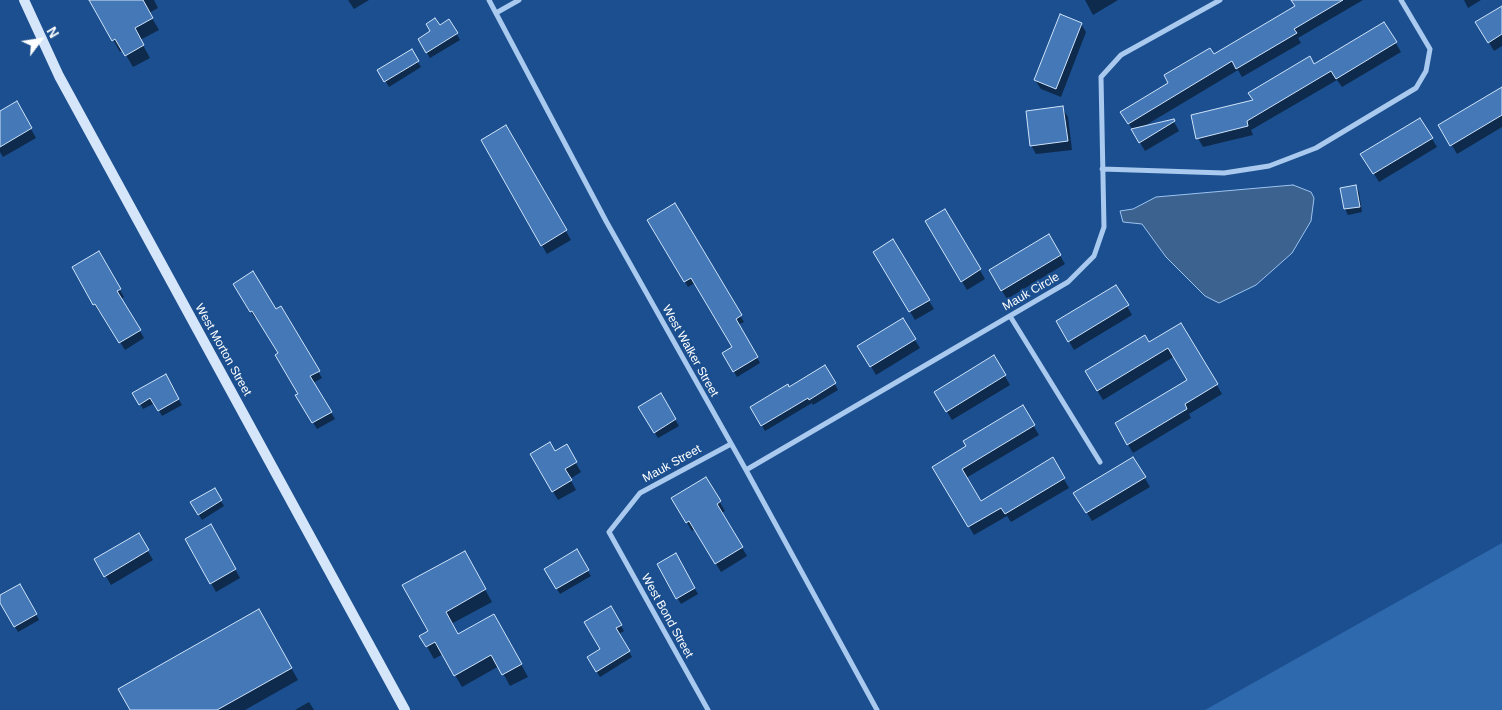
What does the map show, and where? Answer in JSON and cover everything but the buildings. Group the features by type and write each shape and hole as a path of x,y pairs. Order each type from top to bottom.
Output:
{"main road":[{"name":"West Morton Street","path":"24,0 64,85 405,710"}],"street":[{"name":"West Walker Street","path":"489,0 606,221 746,470 877,710"},
{"path":"496,13 519,0"},
{"name":"Mauk Circle","path":"746,470 1068,282 1094,256 1104,227 1101,78 1121,55 1220,0"},
{"path":"1102,169 1224,172 1269,166 1316,148 1416,88 1426,72 1430,49 1401,0"},
{"path":"1010,316 1100,462"},
{"name":"Mauk Street","path":"609,532 640,493 731,444"},
{"name":"West Bond Street","path":"609,532 708,710"}],"shaded area":[{"path":"1293,185 1311,192 1314,198 1311,221 1292,253 1256,285 1219,303 1205,296 1166,257 1142,224 1123,222 1120,211 1133,209 1156,197"},
{"path":"1502,543 1502,710 1205,710"}]}
